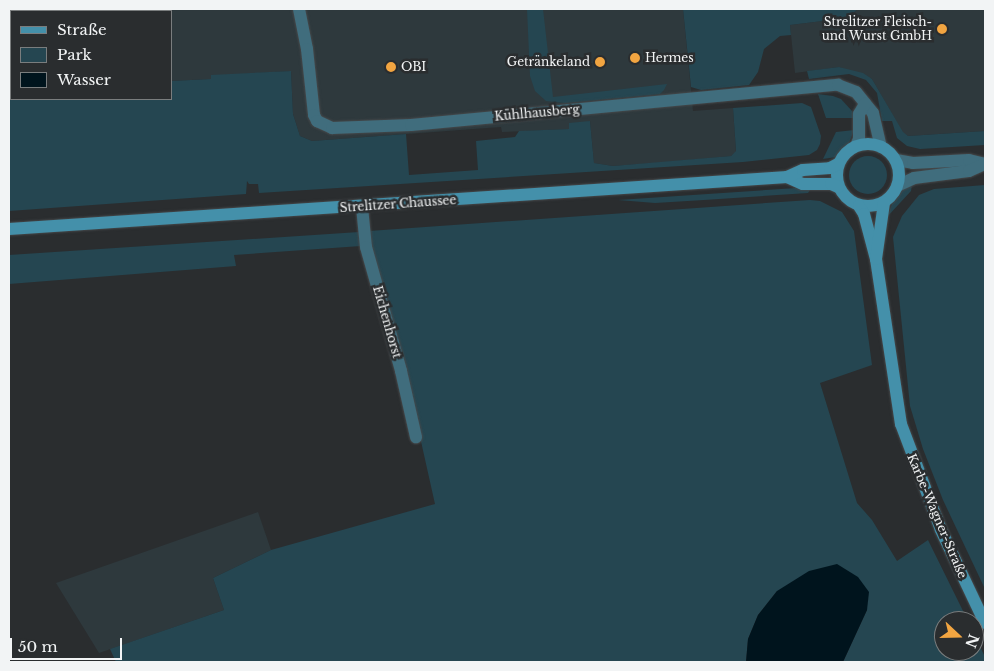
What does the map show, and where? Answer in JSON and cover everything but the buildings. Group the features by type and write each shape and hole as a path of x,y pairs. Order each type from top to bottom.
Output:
{"main road":[{"path":"868,144 881,146 896,160 899,174 897,186 890,197 884,202 871,206 859,206 848,199 838,187 836,177 838,164 845,153 856,146 868,144"},
{"name":"Strelitzer Chaussee","path":"9,229 362,207 787,177 803,170 830,168 838,164"},
{"name":"Strelitzer Chaussee","path":"787,177 803,184 831,184 838,187"},
{"name":"Karbe-Wagner-Straße","path":"876,259 884,202"},
{"name":"Karbe-Wagner-Straße","path":"859,206 864,214 876,259 901,424 941,530 985,623"}],"street":[{"name":"Kühlhausberg","path":"300,9 307,49 314,115 317,122 332,128 411,125 827,85 848,88 856,92 873,113 881,146"},
{"path":"856,146 859,139 859,114 865,104"},
{"path":"896,160 913,163 968,160 985,164"},
{"path":"897,186 914,178 969,171 985,164"},
{"name":"Eichenhorst","path":"362,207 366,247 401,371 416,437"}],"shaded area":[{"path":"9,9 683,9 693,111 733,108 736,152 731,156 668,162 613,166 594,163 590,121 570,129 502,132 501,127 312,141 300,136 293,114 291,71 211,76 211,79 172,81 172,10 10,10 9,96"},
{"path":"858,9 985,9 985,131 908,136 903,133 872,79 839,67 795,73 790,25 847,18"},
{"path":"258,512 271,550 213,578 224,610 99,653 56,583"}],"green space":[{"path":"527,9 543,9 553,97 667,84 664,90 660,94 565,103 546,101 535,91 530,76"},
{"path":"683,9 858,9 847,18 790,25 791,35 780,36 764,49 758,72 749,85 701,90 691,87"},
{"path":"839,67 863,73 872,79 903,132 908,136 985,131 985,145 920,149 907,146 897,138 892,121 882,121 877,93 866,80 849,74 809,79 807,71"},
{"path":"291,71 293,114 300,136 312,141 406,134 409,175 478,170 476,141 515,137 519,131 569,129 569,123 590,121 594,163 613,166 731,156 736,151 733,108 802,103 811,107 821,136 817,150 809,155 743,162 259,193 258,184 249,184 247,181 246,194 9,211 9,96 10,100 172,100 172,81 211,79 211,75"},
{"path":"818,94 841,99 852,111 855,118 826,118"},
{"path":"854,130 849,143 836,157 823,159 836,132"},
{"path":"868,156 881,162 887,175 881,188 868,194 855,188 849,175 855,162"},
{"path":"912,185 911,191 887,217 892,204 901,191"},
{"path":"985,185 985,589 943,500 923,449 910,406 893,237 902,216 919,195 934,189"},
{"path":"812,187 808,193 704,200 655,203 618,200"},
{"path":"810,200 820,201 842,212 854,231 872,365 820,383 857,503 872,520 897,561 928,540 963,611 934,611 934,661 984,661 984,655 985,662 843,662 867,610 777,591 758,615 748,639 746,662 116,662 110,649 224,610 213,578 271,550 435,504 405,370 370,246 369,231"},
{"path":"359,232 361,246 234,255 236,266 9,284 9,255"}],"water":[{"path":"837,564 858,577 869,592 867,610 843,662 746,662 748,639 758,615 777,591 809,571"}],"place":[{"name":"Strelitzer Fleisch- und Wurst GmbH","path":"942,29"},
{"name":"Hermes","path":"635,58"},
{"name":"Getränkeland","path":"600,62"},
{"name":"OBI","path":"391,67"}]}
